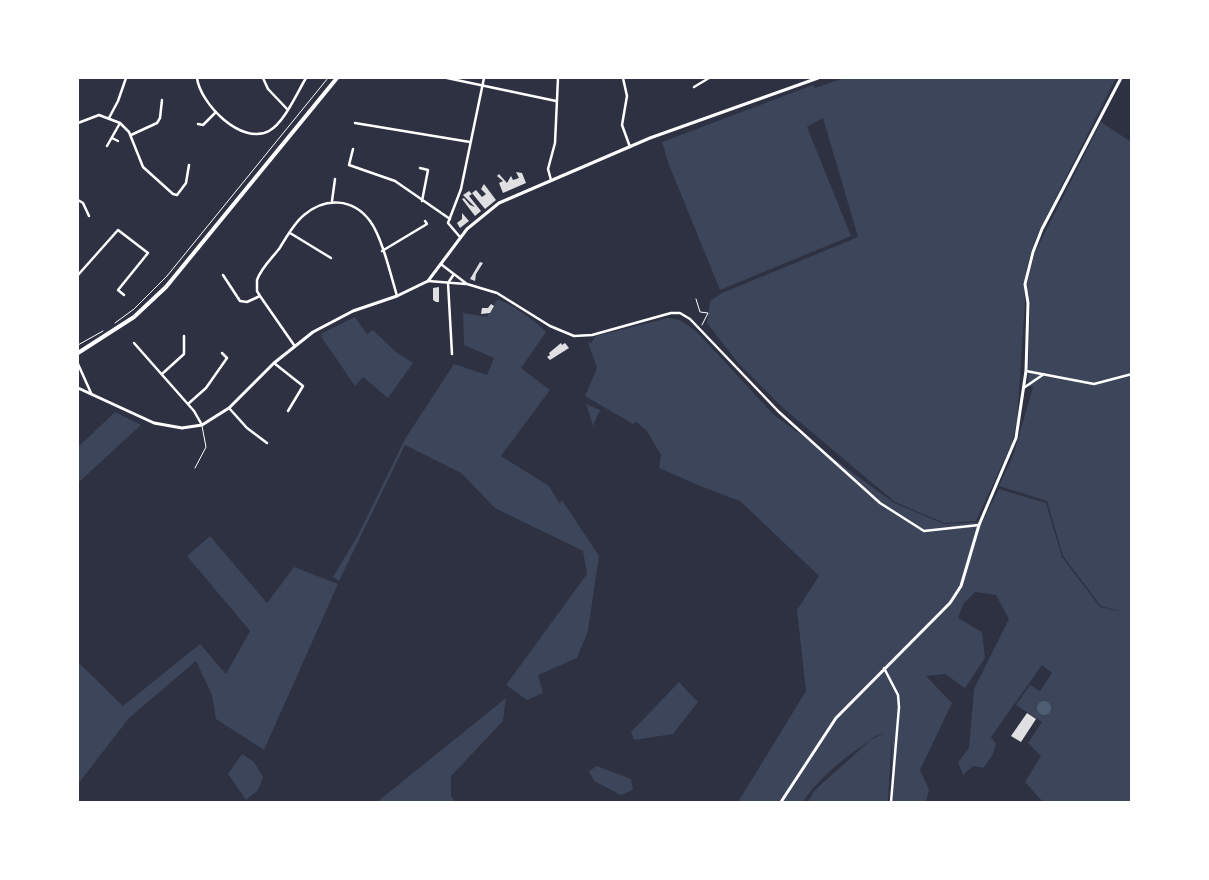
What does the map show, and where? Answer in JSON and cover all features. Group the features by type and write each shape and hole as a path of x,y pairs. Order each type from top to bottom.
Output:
{"highway":[{"path":"78,353 134,317 166,287 337,78"}],"main road":[{"path":"78,388 154,423 182,428 202,425 229,408 274,363 294,345 313,332 353,311 397,296 428,281 442,265 460,237 478,219 500,203 630,147 818,78"},
{"path":"781,802 836,718 884,667 950,603 960,586 968,566 979,525 1012,452 1020,423 1026,370 1028,303 1025,284 1033,252 1042,229 1121,78"}],"street":[{"path":"109,118 118,101 126,78"},
{"path":"197,78 200,88 216,112 238,130 249,134 263,133 271,129 288,110 306,78"},
{"path":"263,78 268,89 288,110"},
{"path":"447,78 483,84 556,101"},
{"path":"460,237 449,225 461,190 484,78"},
{"path":"551,180 548,169 555,143 558,78"},
{"path":"623,78 627,96 622,125 630,147"},
{"path":"694,88 709,78"},
{"path":"131,134 157,123 160,118 162,100"},
{"path":"198,124 203,125 216,112"},
{"path":"78,123 95,115 120,123 131,134 143,167 173,194 177,195 184,187 189,165"},
{"path":"355,122 470,142"},
{"path":"107,146 120,123"},
{"path":"112,138 118,142"},
{"path":"353,149 349,165 395,181 422,202 450,219"},
{"path":"420,168 428,170 422,202"},
{"path":"332,201 335,179"},
{"path":"78,200 83,203 89,216"},
{"path":"294,345 260,296 256,287 258,276 302,216 317,206 332,201 345,202 361,210 371,222 397,296"},
{"path":"382,250 427,224 425,221"},
{"path":"78,275 118,230 148,254 118,290 124,295"},
{"path":"290,233 331,258"},
{"path":"442,265 467,284"},
{"path":"452,354 448,283 454,274"},
{"path":"223,276 240,301 247,302 260,296"},
{"path":"428,281 467,284 497,293 550,326 574,336 592,335 671,313 680,313 690,318 698,329 778,412 880,504 924,531 979,525"},
{"path":"162,374 184,354 184,336"},
{"path":"134,343 188,404 202,425"},
{"path":"188,404 206,388 227,358 222,353"},
{"path":"274,363 303,386 288,411"},
{"path":"78,364 91,393"},
{"path":"1026,370 1094,384 1132,374"},
{"path":"1025,387 1044,374"},
{"path":"229,408 247,428 267,443"},
{"path":"884,667 898,696 899,708 891,802"}],"lane":[{"path":"195,468 206,447 202,425"}],"path":[{"path":"111,326 134,309 167,276 328,78"},
{"path":"696,299 700,312 708,313 698,329"},
{"path":"78,345 102,331"}],"shaded area":[{"path":"844,78 1116,78 1038,233 1032,250 1024,284 1025,302 1017,421 1012,443 976,521 944,523 895,502 783,408 738,363 707,323 710,301 722,293 858,237 823,118 807,127 851,236 720,290 669,165 662,142 813,85 815,88"},
{"path":"1101,122 1131,142 1131,802 1043,802 1025,782 1041,756 1028,743 1042,722 1016,705 1030,685 1040,691 1052,673 1042,665 991,737 996,744 992,756 983,768 973,766 963,775 958,762 969,748 974,689 1009,619 996,595 975,592 964,603 958,618 982,632 985,658 965,688 945,674 926,676 952,703 920,770 929,789 926,802 892,802 892,733 888,802 808,802 814,791 869,741 819,781 803,802 738,802 806,691 797,610 819,576 740,501 659,468 661,455 647,431 636,422 633,424 585,396 597,368 588,342 591,343 596,336 668,318 680,320 697,332 774,415 894,503 944,524 982,522 999,489 1046,503 1062,557 1100,607 1122,612 1101,606 1063,556 1047,501 999,486 1014,453 1033,387 1028,386 1030,303 1027,284 1035,252"},
{"path":"497,300 523,313 546,332 521,368 550,390 501,456 549,486 560,504 562,500 599,556 588,631 577,658 538,675 543,693 527,700 506,685 587,574 583,551 495,508 461,473 405,445 339,581 333,577 358,535 405,439 454,364 487,375 494,358 464,345 463,313 487,317"},
{"path":"355,317 367,334 373,330 397,353 413,363 388,398 363,377 355,386 320,335 324,337 321,334"},
{"path":"586,404 600,410 593,426"},
{"path":"115,412 141,425 78,483 78,447"},
{"path":"210,536 267,603 294,567 338,584 264,750 216,719 212,695 196,661 129,718 78,784 78,662 123,706 200,644 226,674 250,631 187,556"},
{"path":"679,682 698,702 673,734 634,740 631,732"},
{"path":"506,698 503,721 451,776 451,796 456,802 377,802"},
{"path":"1044,701 1049,703 1051,708 1049,713 1044,715 1039,713 1037,708 1039,703"},
{"path":"242,754 254,762 263,777 258,790 246,800 228,774"},
{"path":"597,766 631,779 633,790 621,795 594,781 589,771"}],"building":[{"path":"516,172 522,173 526,183 503,193 499,183 503,181 497,176 499,174 507,183 511,176 513,180 519,178"},
{"path":"484,184 496,200 485,209 472,193 476,190 482,197 486,194 481,189"},
{"path":"469,191 472,194 469,196 481,211 475,216 462,199 464,198 470,205 475,207 463,195"},
{"path":"462,213 469,221 460,228 457,223 462,219"},
{"path":"480,262 483,263 476,274 475,281 470,279"},
{"path":"439,287 439,302 436,302 433,300 433,288"},
{"path":"491,304 494,306 490,313 481,314 482,308 488,308"},
{"path":"561,343 562,345 565,343 569,348 550,360 547,357 550,355 549,353"},
{"path":"1027,713 1036,719 1021,742 1011,736"}]}
